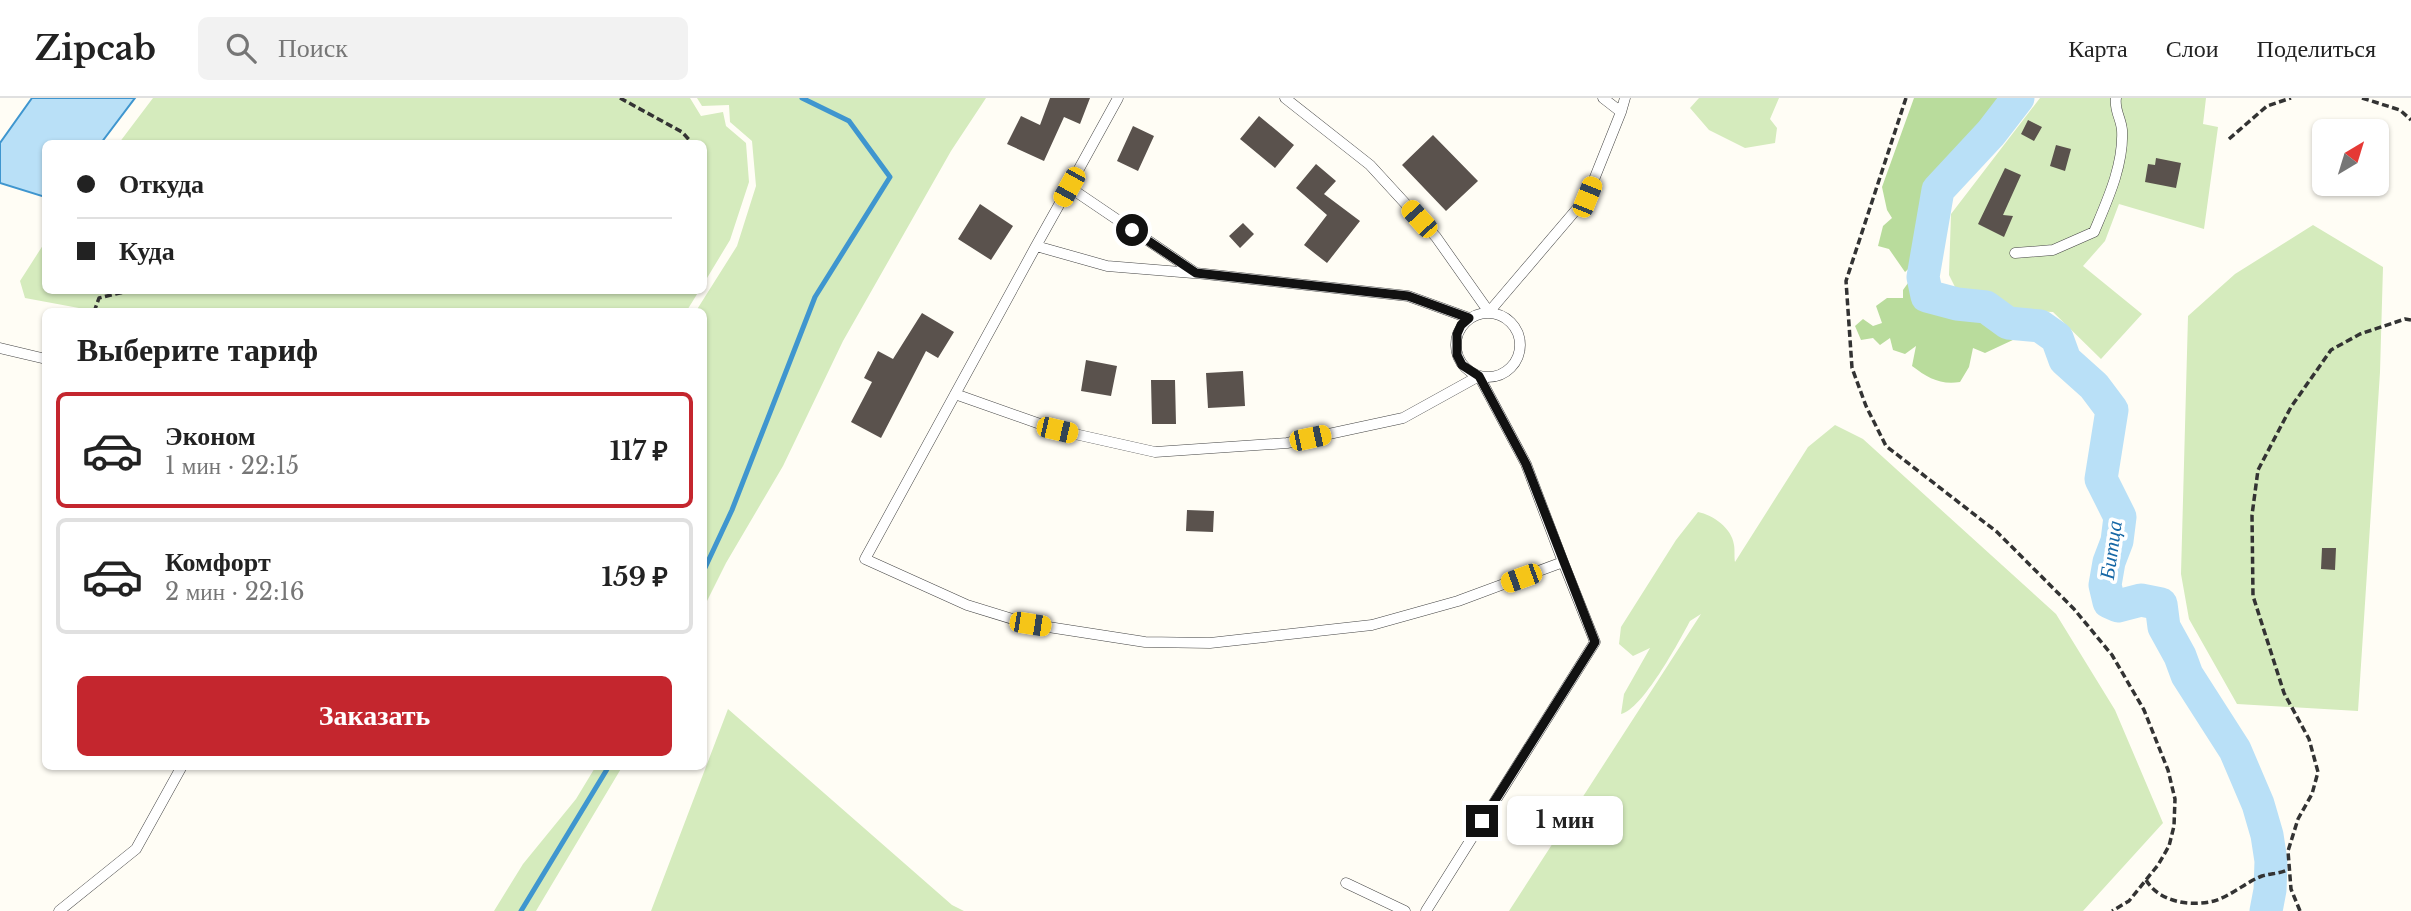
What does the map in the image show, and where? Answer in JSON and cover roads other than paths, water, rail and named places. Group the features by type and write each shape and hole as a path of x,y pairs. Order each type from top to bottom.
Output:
{"lane":[{"path":"1118,98 865,559 967,605 1030,624 1145,642 1210,643 1371,625 1458,601 1563,562"},
{"path":"1284,98 1370,165 1436,237 1489,312"},
{"path":"1603,98 1621,113"},
{"path":"1489,312 1587,197 1625,98"},
{"path":"2015,253 2053,250 2094,232 2112,191 2119,156 2122,129 2115,106 2116,98"},
{"path":"1069,187 1196,273"},
{"path":"1036,246 1107,266 1408,296 1469,318"},
{"path":"956,394 1057,430 1154,452 1287,443 1403,418 1479,376 1500,375 1517,361 1520,350 1520,339 1510,320 1489,312 1469,318 1461,325 1457,334 1457,355 1462,365 1479,376 1526,464 1595,642 1426,911"},
{"path":"0,348 42,358"},
{"path":"59,911 136,849 180,770"},
{"path":"1346,883 1405,911"}],"water":[{"path":"32,98 135,98 103,140 42,140 42,196 0,183 0,143"}],"waterway":[{"path":"707,564 732,510 815,297 890,177 849,121 802,98"},
{"name":"Битца","path":"2018,98 1991,133 1938,190 1923,277 1927,296 1957,304 1986,307 2008,323 2040,326 2057,338 2065,360 2094,386 2112,410 2101,479 2120,517 2117,541 2109,562 2105,585 2109,602 2118,606 2141,600 2161,604 2164,627 2187,675 2235,750 2258,804 2271,861 2266,911"},
{"path":"521,911 607,770"}]}
